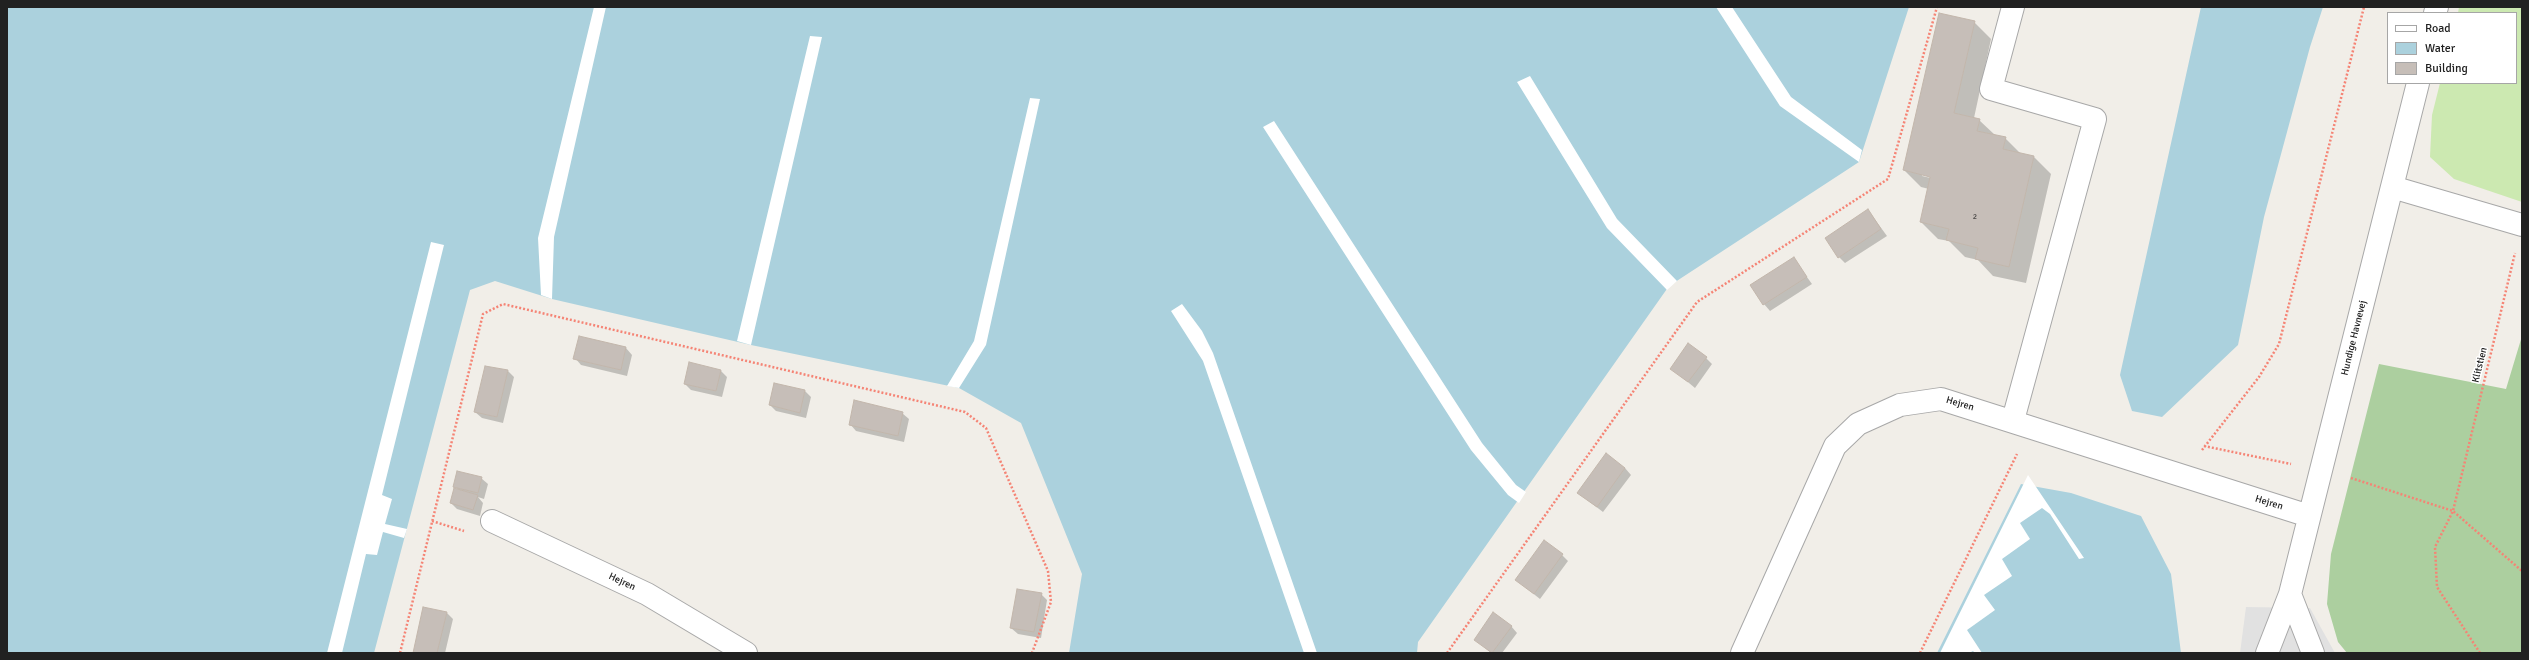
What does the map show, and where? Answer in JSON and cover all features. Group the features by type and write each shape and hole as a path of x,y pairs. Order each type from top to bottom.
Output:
{"street":[{"path":"2013,7 1991,89 2095,119 2022,423"},
{"name":"Hundige Havnevej","path":"2267,653 2290,594 2308,516 2321,470 2418,84"},
{"path":"2392,187 2522,225"},
{"name":"Hejren","path":"1742,653 1836,446 1858,424 1900,405 1941,399 2022,423 2308,516"},
{"name":"Hejren","path":"492,521 647,594 746,653"},
{"path":"2290,594 2313,653"}],"path":[{"path":"1447,653 1698,302 1888,180 1937,7"},
{"path":"2188,478 2204,446 2259,377 2279,344 2364,7"},
{"name":"Klitstien","path":"2480,653 2437,587 2435,547 2453,511 2522,225"},
{"path":"400,653 483,314 503,304 965,412 986,428 1048,571 1051,602 1032,653"},
{"path":"1920,653 2022,423"},
{"path":"2204,446 2321,470 2380,486 2453,511 2522,571"}],"green space":[{"path":"2459,7 2522,7 2522,202 2454,179 2430,157 2432,115 2440,84 2517,84 2517,12 2458,12"},
{"path":"2522,336 2522,653 2347,653 2338,642 2327,604 2331,554 2379,364 2506,389"}],"shaded area":[{"path":"2246,607 2310,608 2335,653 2240,653"}],"water":[{"path":"7,7 1909,7 1859,162 1669,286 1418,642 1417,653 1069,653 1082,574 1021,423 959,388 751,345 552,299 495,281 470,290 374,653 7,653"},
{"path":"2201,7 2323,7 2310,47 2264,217 2238,345 2162,417 2132,411 2120,375"},
{"path":"2021,484 2071,493 2141,516 2171,574 2181,653 1937,653"}],"pier":[{"path":"594,7 606,7 554,237 552,299 541,295 538,238"},
{"path":"1716,7 1732,7 1791,97 1862,150 1859,162 1780,106"},
{"path":"810,36 822,37 751,345 737,341"},
{"path":"1530,76 1617,219 1677,281 1667,290 1607,228 1517,82"},
{"path":"1030,98 1040,99 986,345 959,388 947,386 974,341"},
{"path":"1274,121 1482,443 1516,485 1526,492 1519,503 1508,495 1471,450 1263,127"},
{"path":"431,242 444,245 382,495 392,499 385,524 407,529 404,538 383,532 377,555 366,554 342,653 327,653"},
{"path":"1182,304 1202,331 1213,353 1317,653 1304,653 1203,361 1171,311"},
{"path":"2028,475 2084,558 2079,559 2050,514 2042,508 2020,523 2030,539 2002,559 2012,576 1984,595 1995,610 1967,630 1982,653 1975,653 1973,651 1969,653 1940,653"}],"building":[{"path":"1939,13 1975,21 1954,113 1980,119 1977,131 2006,137 2003,149 2034,156 2009,267 1975,259 1978,248 1946,240 1949,229 1920,222 1930,177 1903,170"},
{"path":"1868,209 1881,229 1838,258 1825,238"},
{"path":"1794,257 1807,277 1763,305 1750,285"},
{"path":"579,336 626,347 621,370 573,359"},
{"path":"1688,343 1707,357 1688,382 1670,369"},
{"path":"689,362 721,370 716,391 684,384"},
{"path":"485,366 508,370 497,417 474,412"},
{"path":"774,383 805,390 800,413 769,405"},
{"path":"854,400 903,412 898,436 849,425"},
{"path":"1606,453 1625,468 1597,507 1577,493"},
{"path":"457,471 482,477 478,493 453,487"},
{"path":"454,488 478,495 473,510 450,503"},
{"path":"1544,540 1563,554 1534,594 1515,580"},
{"path":"1017,589 1042,593 1034,632 1010,628"},
{"path":"423,607 447,612 437,653 413,653"},
{"path":"1493,612 1512,626 1492,653 1474,640"}]}
